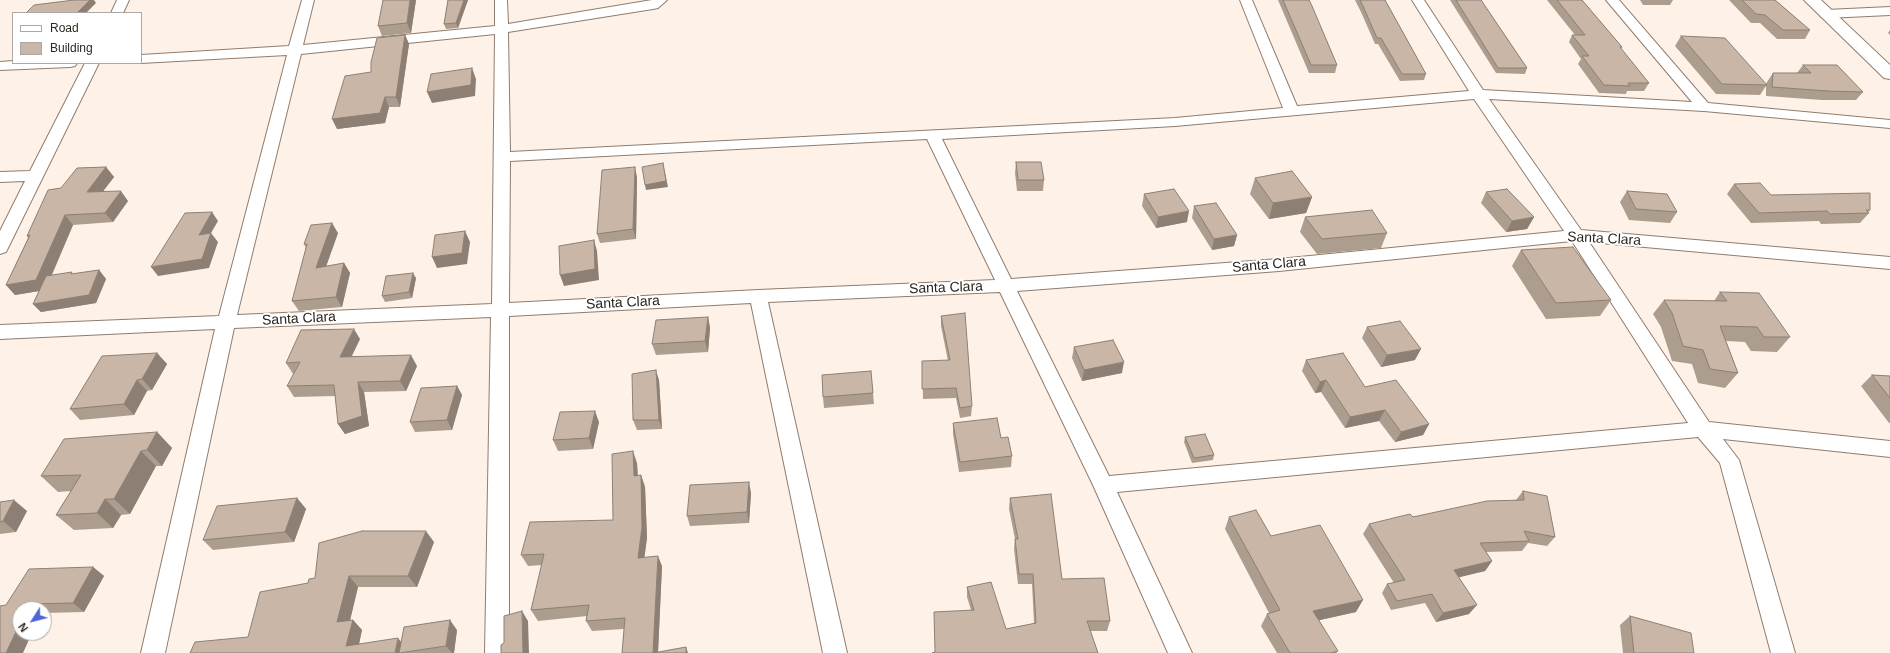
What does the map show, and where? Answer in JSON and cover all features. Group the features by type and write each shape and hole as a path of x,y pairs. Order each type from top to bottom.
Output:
{"main road":[{"path":"1812,0 1890,74"}],"street":[{"path":"117,12 123,0"},
{"path":"153,653 226,322 308,0"},
{"path":"497,653 502,156 501,0"},
{"path":"142,59 296,50 500,29 653,5 661,0"},
{"path":"1246,0 1292,111"},
{"path":"1418,0 1478,94 1576,235 1704,429 1729,460 1783,653"},
{"path":"1612,0 1704,107"},
{"path":"1826,14 1890,11"},
{"path":"0,66 47,64"},
{"path":"0,248 34,176 91,64"},
{"path":"502,156 1175,122 1478,94 1704,107 1890,124"},
{"path":"932,134 1103,485 1180,653"},
{"path":"0,177 34,176"},
{"name":"Santa Clara","path":"0,332 501,310 758,296 1005,286 1279,265 1576,235 1890,263"},
{"path":"758,296 835,653"},
{"path":"1103,485 1704,429 1890,449"}],"building":[{"path":"74,0 90,0 78,12 27,12 34,5"},
{"path":"383,0 410,0 407,23 378,26"},
{"path":"448,0 464,0 456,23 444,24"},
{"path":"1283,0 1309,0 1337,65 1311,65"},
{"path":"1360,0 1385,0 1426,74 1402,74 1381,38 1377,38"},
{"path":"1456,0 1481,0 1527,68 1498,68"},
{"path":"1557,0 1582,0 1622,47 1620,47 1649,83 1628,83 1630,86 1604,85 1582,56 1589,56 1572,35 1585,35"},
{"path":"1742,0 1775,0 1810,30 1783,30 1765,15 1756,14"},
{"path":"405,35 396,97 385,97 380,113 332,119 345,76 371,72 371,62 377,38"},
{"path":"1681,36 1725,38 1767,85 1722,84"},
{"path":"1803,65 1837,65 1863,92 1772,87 1773,73 1811,73"},
{"path":"472,68 471,85 427,92 431,74"},
{"path":"1016,162 1041,162 1044,180 1018,180"},
{"path":"663,163 666,181 645,185 642,167"},
{"path":"106,167 87,192 121,191 105,213 65,215 36,280 6,285 30,235 27,236 48,190 61,188 77,168"},
{"path":"635,167 633,229 597,234 602,170"},
{"path":"1292,171 1312,197 1273,203 1255,178"},
{"path":"1760,183 1771,195 1870,193 1870,210 1866,210 1869,213 1830,214 1827,211 1759,213 1734,184"},
{"path":"1174,189 1189,211 1158,217 1144,194"},
{"path":"1507,189 1534,217 1512,221 1486,192"},
{"path":"1627,191 1667,194 1677,212 1636,209"},
{"path":"1216,203 1237,235 1214,239 1194,206"},
{"path":"1372,210 1387,233 1322,239 1305,217"},
{"path":"212,212 199,235 211,233 202,259 151,267 185,213"},
{"path":"332,223 316,268 344,263 336,297 292,301 307,244 304,244 311,225"},
{"path":"465,231 462,253 432,257 435,235"},
{"path":"594,240 595,269 560,275 559,246"},
{"path":"1573,247 1611,300 1556,303 1521,250"},
{"path":"99,270 89,295 33,304 46,276"},
{"path":"413,273 409,292 382,296 386,276"},
{"path":"1720,292 1759,293 1790,337 1764,337 1757,327 1720,326 1738,373 1710,369 1703,350 1683,346 1672,313 1664,300 1727,301"},
{"path":"965,313 972,406 960,408 956,388 922,389 922,361 950,360 941,316"},
{"path":"708,317 705,341 652,344 656,320"},
{"path":"1400,321 1421,349 1387,355 1367,327"},
{"path":"354,329 340,357 411,355 400,381 358,382 362,416 338,424 334,385 287,386 300,362 286,363 301,330"},
{"path":"1113,340 1124,362 1084,370 1074,347"},
{"path":"157,353 142,379 137,380 124,404 70,409 102,356"},
{"path":"1343,353 1365,387 1396,380 1429,424 1401,432 1385,410 1350,417 1326,380 1320,382 1306,360"},
{"path":"656,370 659,420 633,420 632,374"},
{"path":"871,371 873,393 823,397 822,375"},
{"path":"1872,375 1890,376 1890,398"},
{"path":"457,386 447,420 410,422 421,388"},
{"path":"595,411 589,438 553,440 560,412"},
{"path":"997,418 1001,438 1008,437 1012,456 960,462 953,423"},
{"path":"157,432 147,450 141,451 114,499 105,499 97,513 56,515 81,475 41,476 64,439"},
{"path":"1205,434 1214,455 1194,458 1185,437"},
{"path":"633,451 634,476 641,475 642,527 638,558 658,556 653,653 622,653 625,618 586,621 589,605 531,610 544,554 521,555 530,522 613,520 612,454"},
{"path":"749,482 747,512 687,516 690,485"},
{"path":"1523,491 1547,496 1555,537 1524,531 1529,541 1480,543 1492,561 1454,570 1477,605 1443,613 1432,594 1397,601 1387,584 1405,580 1369,524 1410,514 1413,517 1487,501 1524,500"},
{"path":"1051,494 1062,579 1104,578 1110,621 1087,621 1098,653 932,653 935,652 934,612 974,610 967,587 991,582 1006,629 1036,623 1033,574 1019,574 1015,539 1018,539 1010,498"},
{"path":"297,498 285,532 203,540 217,506"},
{"path":"14,500 3,521 0,522 0,502"},
{"path":"1256,510 1271,536 1320,525 1363,600 1313,611 1338,651 1331,653 1290,653 1267,614 1280,610 1229,517"},
{"path":"362,531 426,531 408,576 349,576 337,622 353,620 346,646 398,638 395,653 190,653 195,642 248,637 260,592 308,583 309,579 315,578 319,543"},
{"path":"93,567 73,603 52,603 52,601 12,601 12,640 6,653 0,653 0,606 6,605 29,569"},
{"path":"522,611 523,653 501,653 501,645 504,643 504,616"},
{"path":"1630,616 1691,633 1694,653 1634,653"},
{"path":"450,620 446,646 399,653 404,627"},
{"path":"686,647 686,653 653,653"}]}
